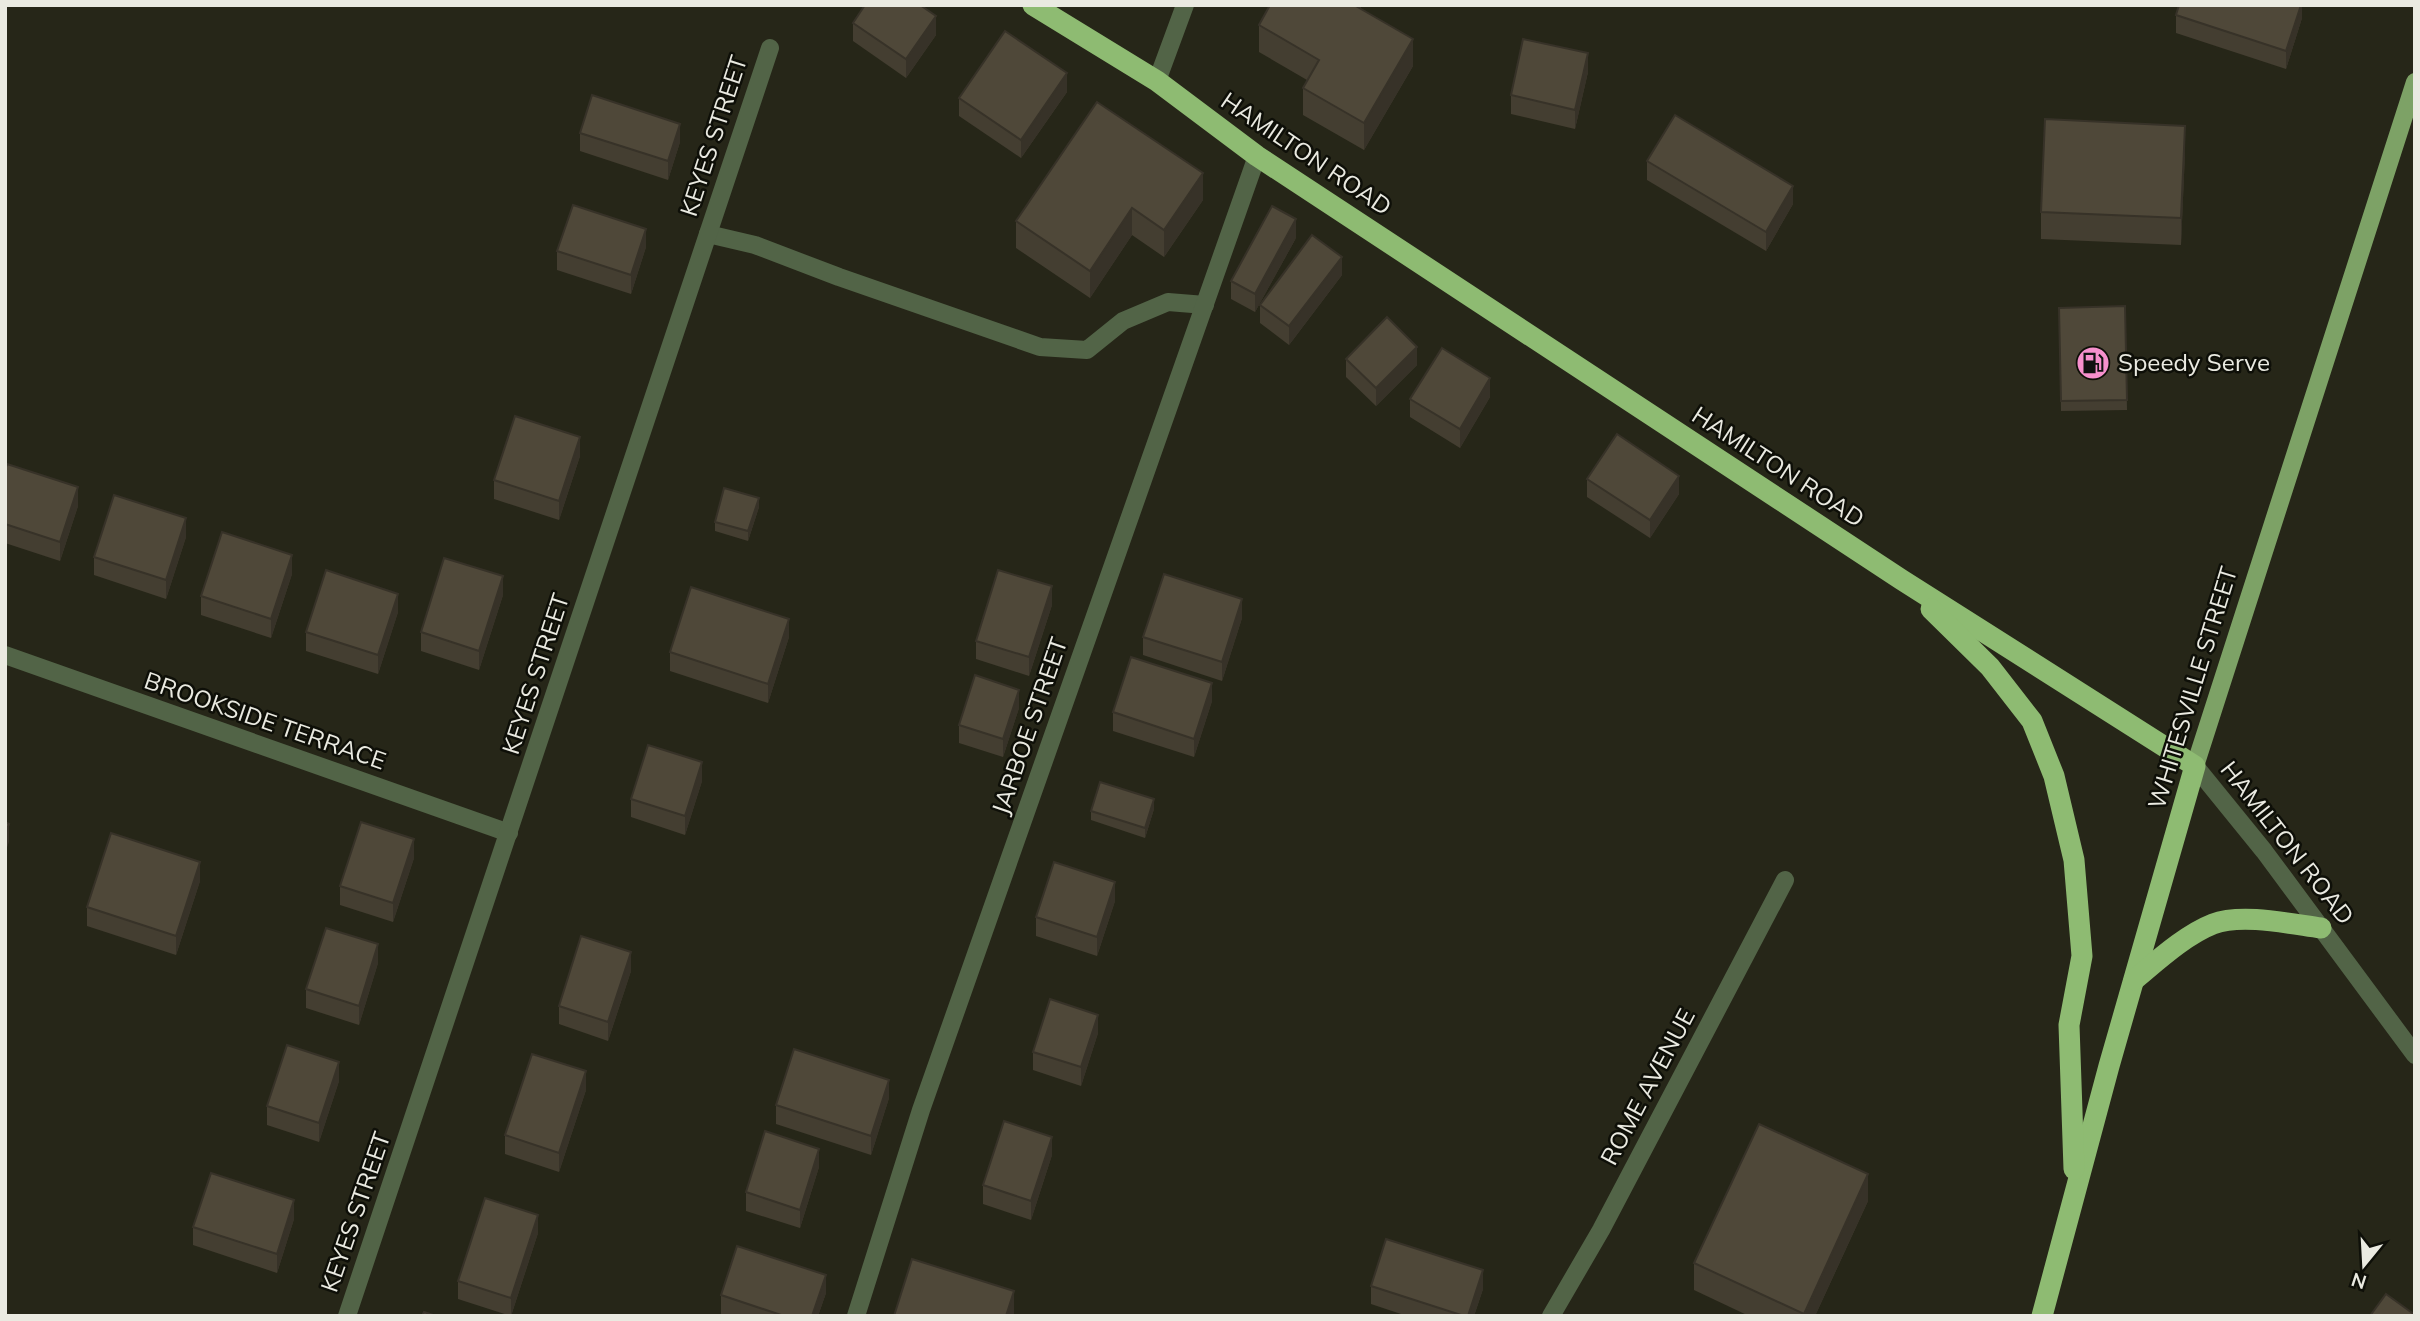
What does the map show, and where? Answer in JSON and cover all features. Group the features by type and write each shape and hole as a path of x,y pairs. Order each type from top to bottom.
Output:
{"highway":[{"name":"HAMILTON ROAD","path":"1033,5 1157,82 1257,156 1902,580 2195,766"},
{"path":"1902,580 1990,667 2032,720 2054,776 2074,859 2082,956 2069,1025 2074,1194"},
{"name":"WHITESVILLE STREET","path":"2042,1316 2195,766"},
{"path":"2134,980 2175,946 2214,923 2258,919 2321,928"}],"main road":[{"name":"WHITESVILLE STREET","path":"2195,766 2415,82"}],"street":[{"path":"1157,82 1185,5"},
{"name":"KEYES STREET","path":"347,1316 769,48"},
{"name":"JARBOE STREET","path":"856,1316 921,1110 1257,156"},
{"path":"708,234 755,245 1040,347 1087,351 1123,321 1168,302 1205,305"},
{"name":"BROOKSIDE TERRACE","path":"5,655 509,833"},
{"name":"HAMILTON ROAD","path":"2195,766 2264,850 2415,1055"},
{"name":"ROME AVENUE","path":"1551,1316 1601,1230 1785,880"}],"building":[{"path":"865,5 920,5 936,16 906,59 853,23"},
{"path":"1270,5 1354,5 1413,39 1364,123 1303,88 1319,60 1259,25"},
{"path":"2179,5 2301,5 2286,51 2176,15"},
{"path":"1005,31 1067,73 1021,140 959,98"},
{"path":"1523,39 1588,53 1575,110 1511,95"},
{"path":"592,95 680,124 668,161 580,133"},
{"path":"1097,102 1203,173 1164,230 1132,208 1090,271 1016,221"},
{"path":"1675,115 1793,186 1766,232 1647,161"},
{"path":"2045,119 2185,126 2181,218 2041,212"},
{"path":"573,205 646,229 631,275 557,251"},
{"path":"1272,206 1296,219 1255,294 1231,281"},
{"path":"1312,235 1342,257 1289,326 1260,305"},
{"name":"Speedy Serve","path":"2125,306 2127,400 2061,401 2059,308"},
{"path":"1387,317 1417,347 1376,388 1346,359"},
{"path":"1442,348 1490,378 1460,429 1410,399"},
{"path":"515,416 580,437 559,501 494,480"},
{"path":"1617,434 1679,476 1650,520 1587,479"},
{"path":"7,464 78,487 60,542 5,524"},
{"path":"724,488 759,498 748,531 715,522"},
{"path":"114,495 186,518 166,580 94,557"},
{"path":"222,532 292,555 271,619 201,596"},
{"path":"444,558 503,576 479,651 421,632"},
{"path":"326,570 398,594 378,655 306,632"},
{"path":"998,570 1052,586 1029,657 976,641"},
{"path":"1164,574 1242,599 1222,662 1143,637"},
{"path":"691,587 789,619 768,684 670,652"},
{"path":"1131,657 1212,683 1194,739 1113,712"},
{"path":"975,675 1019,690 1003,739 959,725"},
{"path":"648,745 702,762 685,816 631,799"},
{"path":"1100,782 1154,799 1145,828 1091,811"},
{"path":"361,822 414,839 393,903 340,886"},
{"path":"111,833 200,862 176,936 87,907"},
{"path":"1054,862 1115,882 1097,937 1036,917"},
{"path":"326,928 378,944 359,1006 306,989"},
{"path":"581,936 631,952 608,1022 559,1006"},
{"path":"1050,999 1098,1015 1081,1067 1033,1052"},
{"path":"287,1045 339,1062 319,1123 267,1106"},
{"path":"794,1049 889,1080 871,1136 776,1105"},
{"path":"532,1054 586,1071 559,1153 505,1135"},
{"path":"1004,1121 1052,1137 1031,1201 983,1185"},
{"path":"1759,1124 1868,1174 1804,1314 1694,1263"},
{"path":"765,1131 819,1149 800,1210 746,1192"},
{"path":"211,1173 294,1200 277,1254 193,1227"},
{"path":"485,1198 538,1215 511,1298 458,1281"},
{"path":"1386,1239 1483,1270 1468,1316 1371,1286"},
{"path":"737,1246 826,1275 812,1316 784,1316 721,1295"},
{"path":"912,1259 1014,1291 1006,1316 894,1316"},
{"path":"2386,1294 2415,1315 2415,1316 2370,1316"}],"place":[{"name":"Speedy Serve","path":"2093,363"}]}
